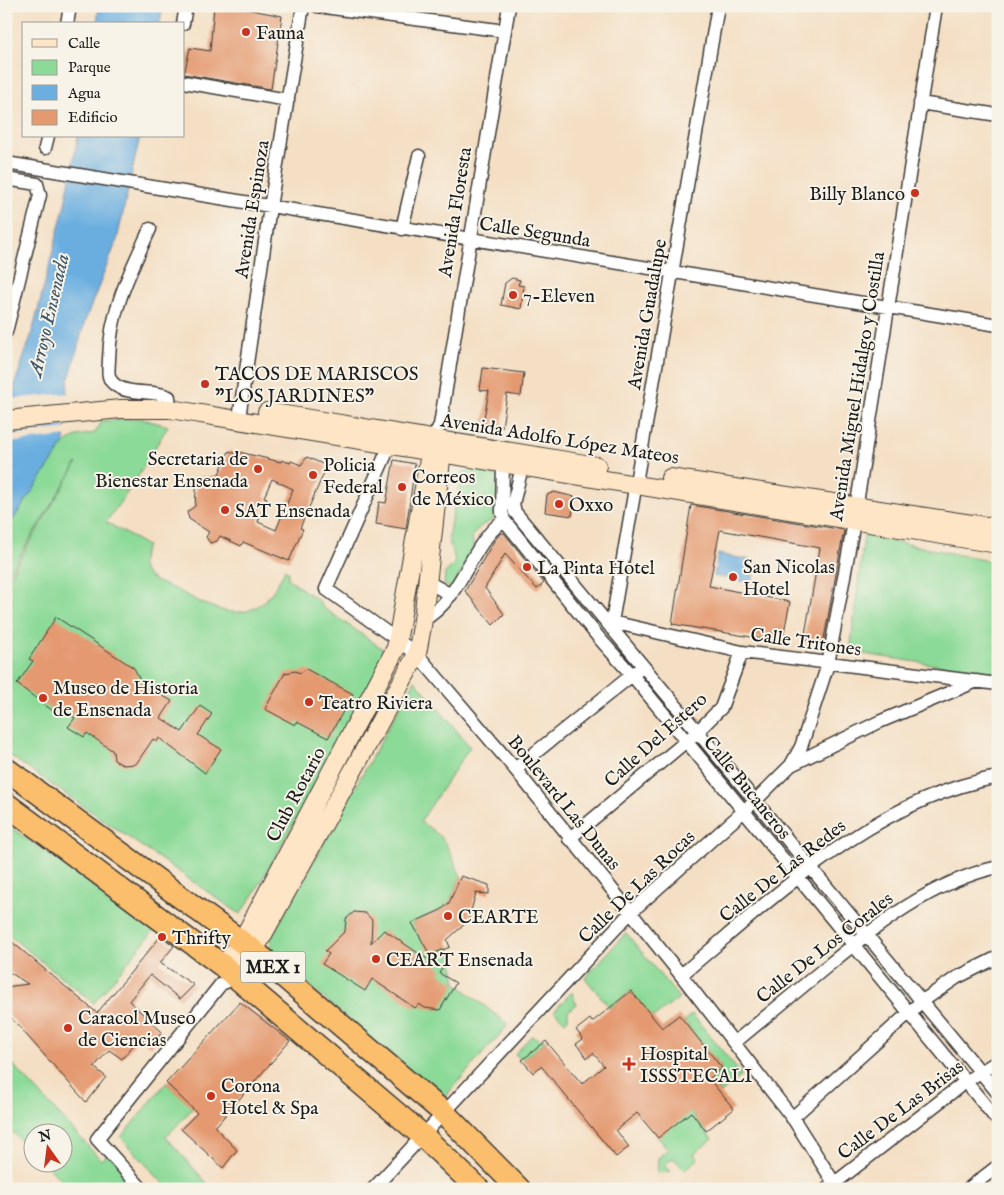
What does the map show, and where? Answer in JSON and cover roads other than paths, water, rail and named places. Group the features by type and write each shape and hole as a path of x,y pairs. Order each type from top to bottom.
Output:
{"highway":[{"name":"MEX 1","path":"6,769 248,946 444,1113 519,1189"},
{"name":"MEX 1","path":"6,804 226,976 423,1136 478,1189"}],"main road":[{"path":"6,409 105,404 121,409 170,405 240,412"},
{"path":"6,420 105,404"},
{"name":"Avenida Adolfo López Mateos","path":"240,412 438,442 637,478 855,514 998,544"},
{"name":"Avenida Adolfo López Mateos","path":"240,412 390,446 438,442 503,464 637,478"},
{"name":"Avenida Floresta","path":"417,654 428,582 438,442"},
{"name":"Avenida Floresta","path":"398,638 438,442"},
{"name":"Avenida Adolfo López Mateos","path":"855,514 998,528"},
{"name":"Club Rotario","path":"248,946 396,648 398,638"},
{"name":"Club Rotario","path":"226,976 248,946 417,654"}],"street":[{"path":"67,22 70,6"},
{"path":"183,22 186,6"},
{"name":"Avenida Espinoza","path":"240,412 270,207 303,6"},
{"path":"316,6 505,31"},
{"name":"Avenida Floresta","path":"438,442 509,6"},
{"name":"Avenida Guadalupe","path":"612,625 718,6"},
{"name":"Avenida Miguel Hidalgo y Costilla","path":"791,765 800,747 828,664 855,514 936,6"},
{"path":"185,82 288,100"},
{"path":"920,103 998,116"},
{"path":"402,228 418,156"},
{"name":"Calle Segunda","path":"6,163 998,325"},
{"path":"6,180 37,184 40,195 6,332"},
{"path":"150,230 119,296 109,335 110,380 120,388 164,395 170,405"},
{"name":"Boulevard Las Dunas","path":"390,446 326,589 398,638 417,654 515,770 569,839 681,974 792,1118 833,1187"},
{"path":"423,620 438,612 451,595 493,528 504,520 502,512 503,464"},
{"name":"Calle Bucaneros","path":"522,467 513,504 515,512 644,665 743,812 998,1121"},
{"name":"Calle Bucaneros","path":"504,520 598,638 755,801 812,867 865,935 998,1093"},
{"path":"428,582 451,595"},
{"path":"598,638 612,625"},
{"name":"Calle Tritones","path":"612,625 742,652 998,684"},
{"name":"Calle Del Estero","path":"569,839 722,708 742,652"},
{"path":"515,770 644,665"},
{"name":"Calle De Las Rocas","path":"373,1189 630,913 755,801 791,765 880,722 977,681"},
{"name":"Calle De Las Redes","path":"681,974 798,878 850,840 891,815 940,794 998,777"},
{"name":"Calle De Los Corales","path":"734,1043 865,935 904,907 936,890 984,870 998,867"},
{"path":"792,1118 909,1011 956,978 998,957"},
{"path":"142,1189 97,1139 226,976"},
{"name":"Calle De Las Brisas","path":"833,1187 965,1082 998,1061"},
{"path":"968,1189 998,1166"}],"water":[{"path":"99,6 163,6 160,22 97,22"},
{"name":"Arroyo Ensenada","path":"78,138 140,138 117,240 85,321 68,383 64,444 6,530 6,446 15,383 32,333 65,204"},
{"path":"718,554 756,561 752,583 714,576"}],"place":[{"name":"Fauna","path":"246,32"},
{"name":"Billy Blanco","path":"915,193"},
{"name":"7-Eleven","path":"513,295"},
{"name":"TACOS DE MARISCOS \"LOS JARDINES\"","path":"205,384"},
{"name":"Secretaria de Bienestar Ensenada","path":"258,469"},
{"name":"Policia Federal","path":"313,475"},
{"name":"Correos de México","path":"402,487"},
{"name":"Oxxo","path":"559,504"},
{"name":"SAT Ensenada","path":"225,510"},
{"name":"La Pinta Hotel","path":"527,567"},
{"name":"San Nicolas Hotel","path":"733,577"},
{"name":"Museo de Historia de Ensenada","path":"43,698"},
{"name":"Teatro Riviera","path":"309,702"},
{"name":"CEARTE","path":"448,916"},
{"name":"Thrifty","path":"162,937"},
{"name":"CEART Ensenada","path":"376,959"},
{"name":"Caracol Museo de Ciencias","path":"68,1028"},
{"name":"Hospital ISSSTECALI","path":"629,1064"},
{"name":"Corona Hotel & Spa","path":"211,1096"}]}
